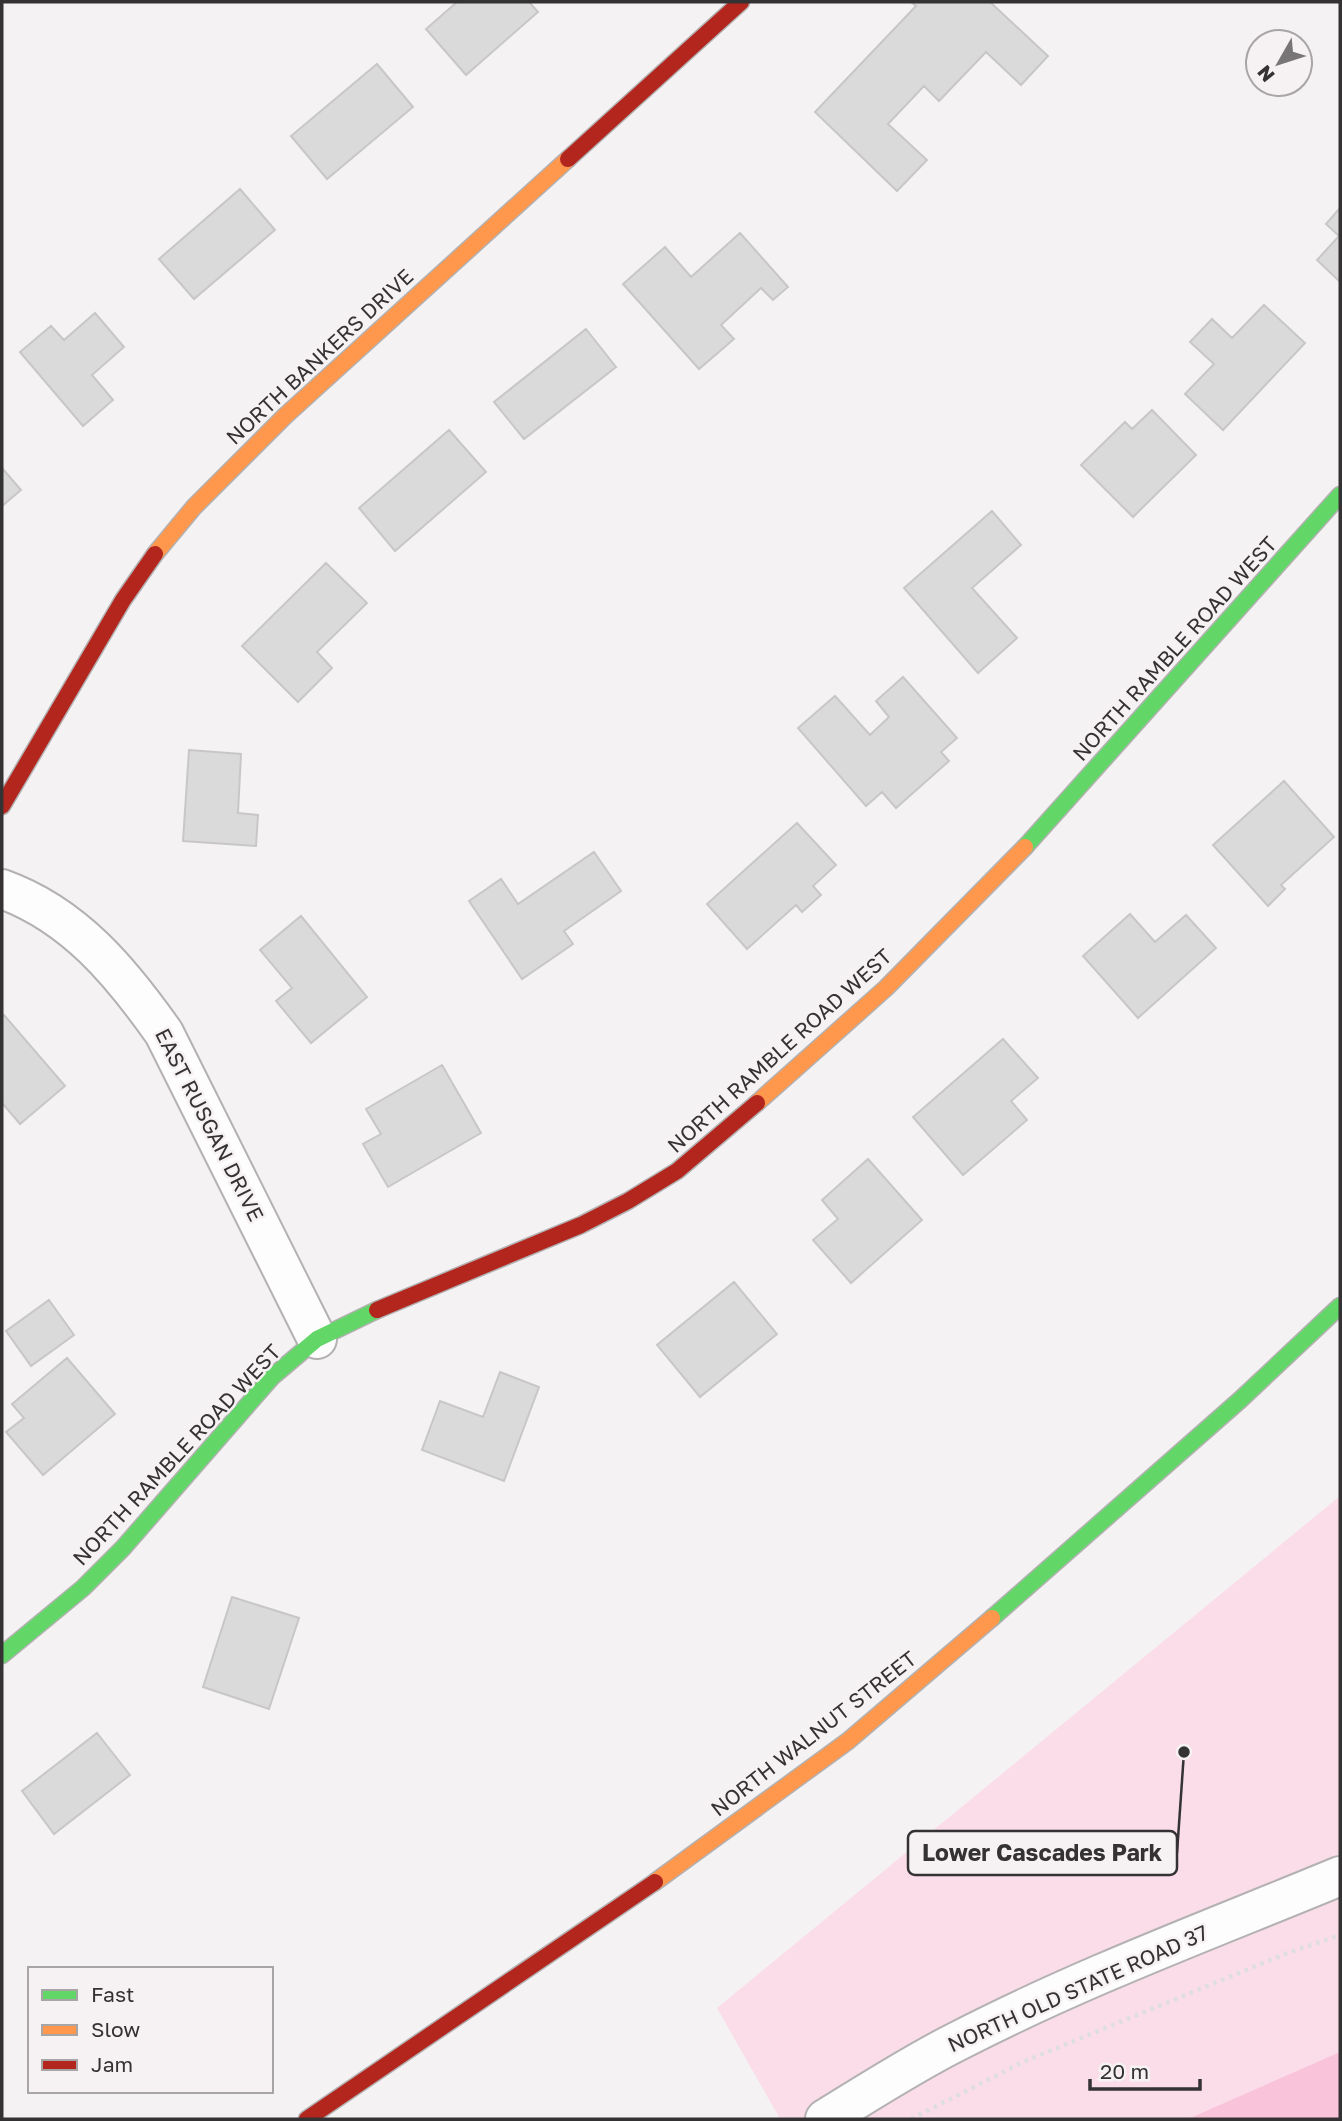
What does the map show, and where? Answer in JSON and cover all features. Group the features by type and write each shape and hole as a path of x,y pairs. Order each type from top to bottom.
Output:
{"street":[{"name":"NORTH BANKERS DRIVE","path":"2,806 123,600 194,507 285,416 741,2"},
{"name":"NORTH RAMBLE ROAD WEST","path":"2,1655 83,1588 123,1548 272,1377 317,1339 393,1302 581,1225 628,1201 677,1171 751,1109 886,988 1037,834 1340,495"},
{"name":"EAST RUSGAN DRIVE","path":"2,889 43,908 78,933 108,960 157,1023 185,1072 317,1339"},
{"name":"NORTH WALNUT STREET","path":"307,2119 650,1886 848,1741 1043,1575 1240,1400 1340,1306"},
{"name":"NORTH OLD STATE ROAD 37","path":"825,2119 912,2066 971,2035 1101,1974 1340,1876"}],"path":[{"path":"911,2119 1023,2062 1272,1959 1340,1935"}],"shaded area":[{"path":"1340,1496 1340,2119 780,2119 717,2008"},
{"path":"1340,2052 1340,2119 1188,2119"}],"building":[{"path":"457,2 529,2 538,12 466,75 426,29"},
{"path":"911,2 990,2 1048,56 1021,85 986,52 939,101 924,86 888,124 927,160 897,191 815,112 916,6"},
{"path":"377,64 413,107 327,179 291,136"},
{"path":"240,189 275,230 194,299 159,259"},
{"path":"1340,208 1340,282 1317,260 1339,236 1326,224"},
{"path":"740,233 788,287 773,300 761,288 721,325 734,339 699,369 623,284 665,247 691,277"},
{"path":"1264,305 1305,343 1223,430 1185,394 1214,364 1190,342 1212,319 1232,338"},
{"path":"95,313 124,347 92,375 113,400 83,426 20,352 51,326 64,340"},
{"path":"586,329 616,367 524,439 494,402"},
{"path":"1152,410 1196,455 1133,517 1081,465 1125,422 1132,429"},
{"path":"449,430 486,472 395,551 359,508"},
{"path":"2,468 21,490 2,506"},
{"path":"992,511 1021,545 972,588 1017,638 978,673 904,588"},
{"path":"326,563 367,603 317,652 332,668 298,702 242,646"},
{"path":"903,677 957,738 941,752 949,761 896,808 882,792 866,806 798,728 835,696 870,735 889,717 876,701"},
{"path":"189,750 241,754 238,813 258,815 256,846 183,841"},
{"path":"1284,781 1334,837 1281,885 1285,889 1268,906 1213,845"},
{"path":"797,823 836,865 813,886 821,895 802,912 796,905 747,949 707,904"},
{"path":"594,852 621,891 564,931 573,944 522,979 469,901 501,879 518,904"},
{"path":"1130,914 1155,942 1186,915 1216,948 1138,1018 1083,956"},
{"path":"301,916 367,997 311,1043 276,1001 292,988 260,950"},
{"path":"4,1015 65,1086 20,1124 2,1103"},
{"path":"1003,1039 1038,1078 1011,1101 1027,1120 963,1175 913,1117"},
{"path":"442,1065 481,1133 388,1187 363,1144 381,1134 366,1109"},
{"path":"868,1159 922,1220 851,1283 813,1240 838,1219 822,1200"},
{"path":"734,1282 777,1334 700,1397 657,1345"},
{"path":"49,1300 74,1335 31,1366 6,1331"},
{"path":"67,1358 115,1414 43,1475 6,1432 24,1418 12,1404"},
{"path":"500,1372 539,1387 504,1481 422,1450 440,1401 483,1417"},
{"path":"232,1597 299,1618 269,1709 203,1687"},
{"path":"97,1733 130,1775 54,1834 22,1791"}],"traffic: fast":[{"path":"1025,847 1340,495"},
{"path":"992,1618 1240,1400 1340,1306"},
{"path":"2,1655 83,1588 123,1548 272,1377 317,1339 377,1310"}],"traffic: slow":[{"path":"155,554 194,507 285,416 568,159"},
{"path":"757,1103 886,988 1025,847"},
{"path":"655,1882 848,1741 992,1618"}],"traffic: jam":[{"path":"568,159 741,2"},
{"path":"2,806 123,600 155,554"},
{"path":"377,1310 581,1225 628,1201 677,1171 757,1103"},
{"path":"307,2119 655,1882"}],"place":[{"name":"Lower Cascades Park","path":"1184,1752"}]}
